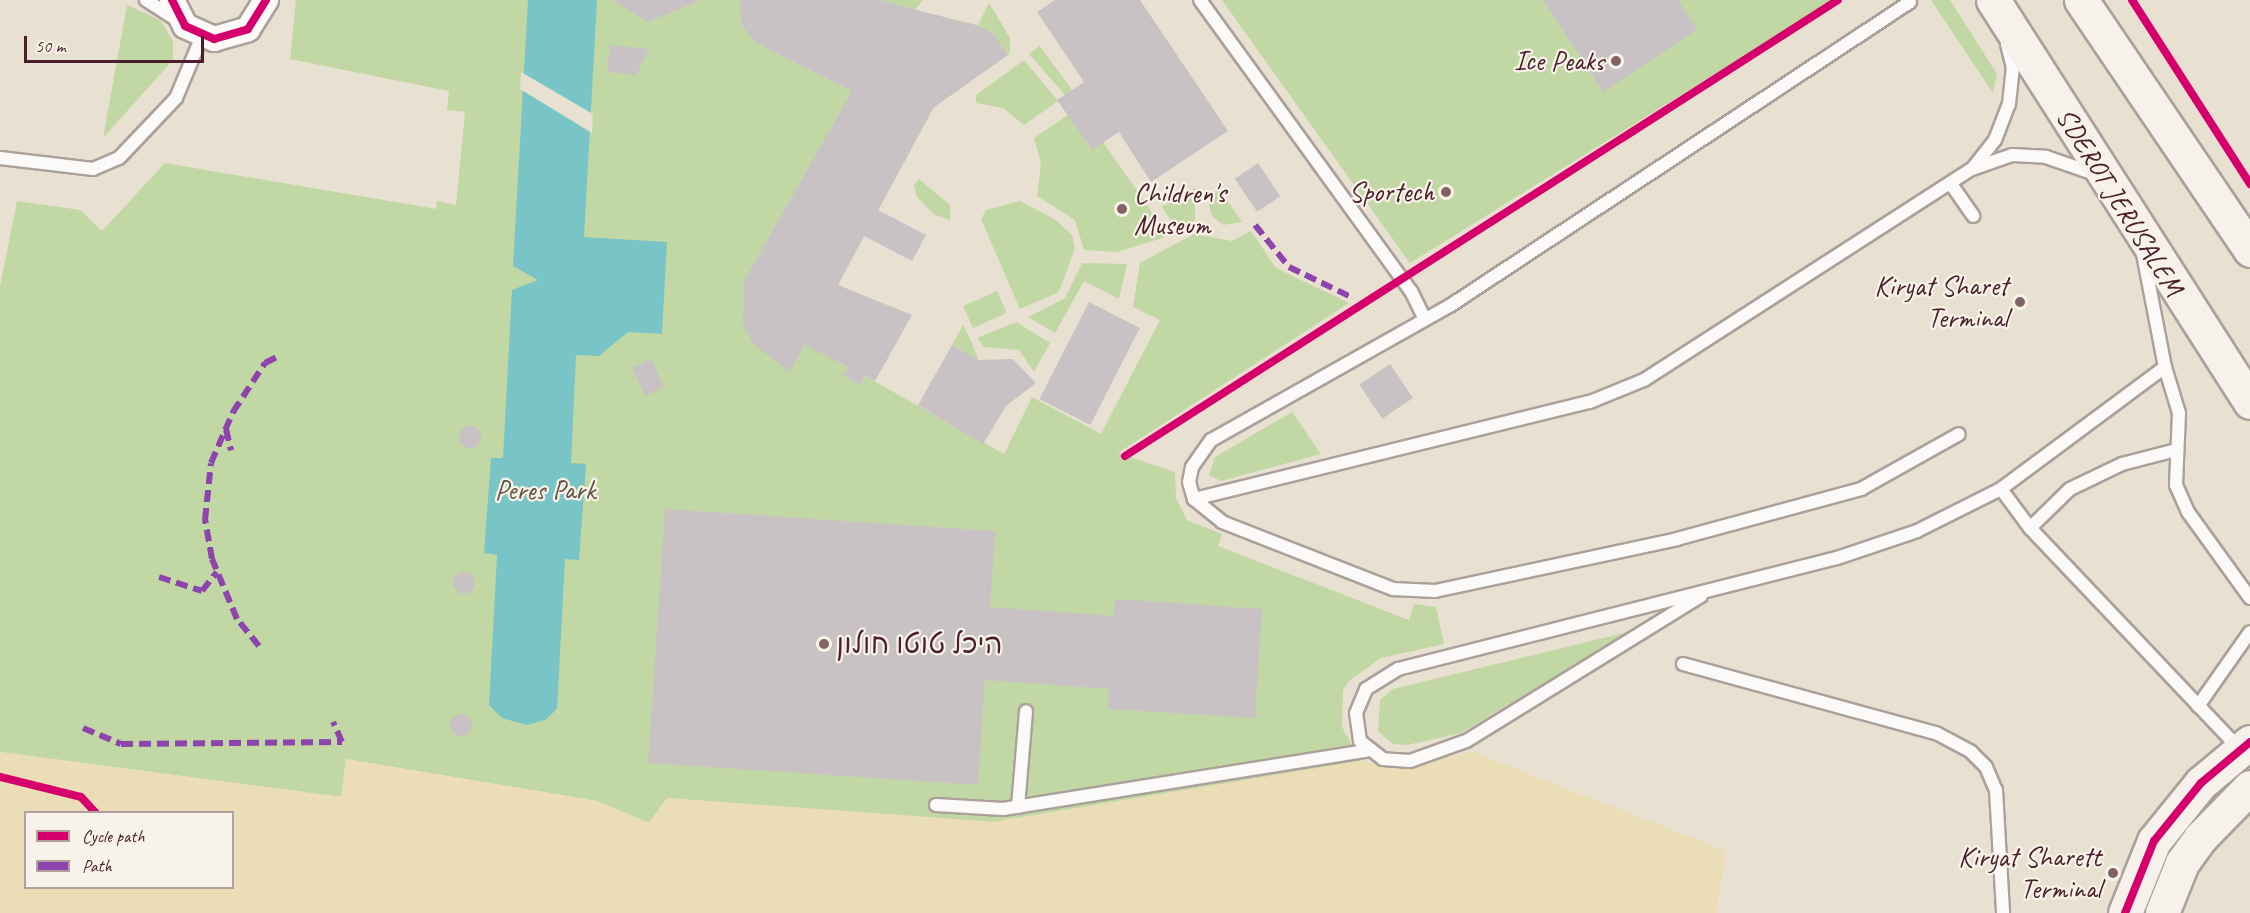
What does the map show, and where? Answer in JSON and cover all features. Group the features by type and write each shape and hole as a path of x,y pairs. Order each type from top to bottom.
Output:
{"main road":[{"path":"2081,0 2250,250"},
{"name":"SDEROT JERUSALEM","path":"1995,3 2139,235 2250,402"},
{"path":"2125,913 2154,841 2201,783 2245,746"},
{"path":"2162,913 2182,863 2200,838 2250,787"}],"street":[{"path":"171,0 194,31 238,35 257,21 266,0"}],"lane":[{"path":"0,159 93,169 119,158 176,98 194,31 146,0"},
{"path":"1200,0 1402,279 1424,318"},
{"path":"1910,2 1451,305 1424,318 1210,440 1192,467 1194,500 1222,522 1393,589 1436,591 1666,542 1839,495 1911,464 1959,434"},
{"path":"1194,500 1590,402 1644,380 1972,169 1995,140 2009,104 2013,68 1995,3"},
{"path":"1972,169 2012,155 2035,156 2105,178"},
{"path":"1951,184 1973,216"},
{"path":"2139,235 2165,368 2179,413 2176,485 2188,512 2250,598"},
{"path":"1367,751 1356,713 1366,689 1398,669 1701,596 1917,531 2001,489 2165,368"},
{"path":"2030,528 2070,489 2122,464 2176,450"},
{"path":"2001,489 2030,528 2198,706 2245,746"},
{"path":"936,805 1018,807 1367,751 1383,759 1410,761 1466,741 1701,596"},
{"path":"2198,706 2250,632"},
{"path":"1683,664 1936,733 1971,752 1986,767 1996,790 2003,913"},
{"path":"1018,807 1026,711"}],"green space":[{"name":"Peres Park","path":"296,0 923,0 915,10 978,25 989,3 1010,38 1008,55 993,33 978,26 806,344 848,367 844,375 861,385 865,376 1004,454 1032,397 1101,434 1160,320 1133,307 1140,263 1194,234 1232,241 1251,231 1276,268 1349,303 1118,453 1175,472 1176,498 1187,520 1222,534 1218,546 1409,620 1414,604 1436,607 1444,644 1381,658 1350,680 1343,690 1342,727 1361,761 993,822 667,798 649,823 597,801 346,759 342,797 0,752 0,287 17,201 80,210 102,231 165,163 436,209 437,201 456,205 465,112 447,110 449,91 290,59"},
{"name":"Sportech","path":"1222,0 1829,0 1831,2 1410,263"},
{"path":"1931,0 1950,0 1997,74 1993,93"},
{"path":"127,5 160,20 173,41 173,60 103,138"},
{"path":"1040,46 1072,90 1065,95 1029,54"},
{"path":"1024,60 1058,101 1024,125 1003,108 976,103 976,95"},
{"path":"1068,115 1092,150 1103,142 1167,234 1162,238 1117,252 1084,250 1075,220 1037,196 1041,163 1034,138"},
{"path":"919,179 950,205 950,220 935,215 917,197 914,185"},
{"path":"1218,187 1242,222 1223,225 1212,216 1209,204"},
{"path":"1195,188 1195,221 1175,227 1162,207"},
{"path":"1020,201 1056,220 1072,235 1075,248 1059,292 1020,309 981,219 986,210"},
{"path":"1082,263 1127,264 1119,299 1084,281 1055,333 1028,317 1065,298"},
{"path":"997,291 1007,313 973,328 963,306"},
{"path":"1016,322 1050,343 1034,372 1019,350 984,347 977,338"},
{"path":"963,325 972,343 979,361 952,345"},
{"path":"1292,412 1321,454 1221,481 1209,475 1215,457"},
{"path":"1628,632 1461,733 1407,745 1393,744 1378,731 1380,700 1393,689"}],"sand":[{"path":"0,752 341,797 346,759 597,801 649,823 667,798 993,822 1361,761 1392,767 1473,752 1726,851 1716,913 0,913"}],"water":[{"path":"528,0 597,0 584,237 667,242 662,334 628,332 599,356 576,355 571,463 586,464 579,560 565,559 557,709 545,720 527,725 502,718 489,705 497,555 484,553 491,458 503,458 512,290 538,280 513,266"}],"pier":[{"path":"521,72 593,114 592,133 520,89"}],"building":[{"path":"612,0 701,0 648,22"},
{"path":"740,0 879,0 978,26 993,33 1008,55 933,108 878,210 926,235 912,261 864,236 838,285 912,315 875,381 865,376 861,385 843,376 848,367 805,345 790,372 753,344 743,325 744,281 852,91 756,43 741,24"},
{"path":"1055,0 1140,0 1228,131 1151,182 1119,132 1092,150 1057,100 1084,82 1037,12"},
{"name":"Ice Peaks","path":"1543,0 1678,0 1697,30 1603,92"},
{"path":"610,45 649,49 636,75 607,72"},
{"path":"1258,163 1280,196 1257,212 1235,179"},
{"path":"1089,302 1140,328 1090,425 1040,399"},
{"path":"952,345 978,360 1013,359 1036,383 1006,406 983,444 918,405"},
{"path":"651,359 664,387 645,396 632,368"},
{"path":"1390,364 1413,398 1382,419 1359,385"},
{"path":"470,426 478,429 481,437 478,445 470,448 462,445 459,437 462,429"},
{"path":"665,509 995,531 990,607 1114,616 1115,599 1262,609 1255,718 1107,709 1109,689 985,680 978,785 648,763"},
{"path":"464,572 472,575 475,583 472,591 464,594 456,591 453,583 456,575"},
{"path":"461,714 469,717 472,725 469,733 461,736 453,733 450,725 453,717"}],"marked path":[{"path":"1255,225 1289,267 1349,296"},
{"path":"259,646 237,619 212,559 205,520 211,463 233,412 265,363 279,356"},
{"path":"226,429 231,450"},
{"path":"159,577 202,591 217,572"},
{"path":"83,728 121,744 342,742 333,722"}],"cycle path":[{"path":"172,0 185,26 214,39 248,29 266,0"},
{"path":"1125,456 1838,0"},
{"path":"2132,0 2250,184"},
{"path":"2125,913 2154,841 2201,783 2250,742"},
{"path":"0,777 81,797 94,811"}],"place":[{"name":"Ice Peaks","path":"1616,61"},
{"name":"Sportech","path":"1446,192"},
{"name":"Children's Museum","path":"1122,209"},
{"name":"Kiryat Sharet Terminal","path":"2020,302"},
{"name":"היכל טוטו חולון","path":"824,644"},
{"name":"Kiryat Sharett Terminal","path":"2113,873"}]}
